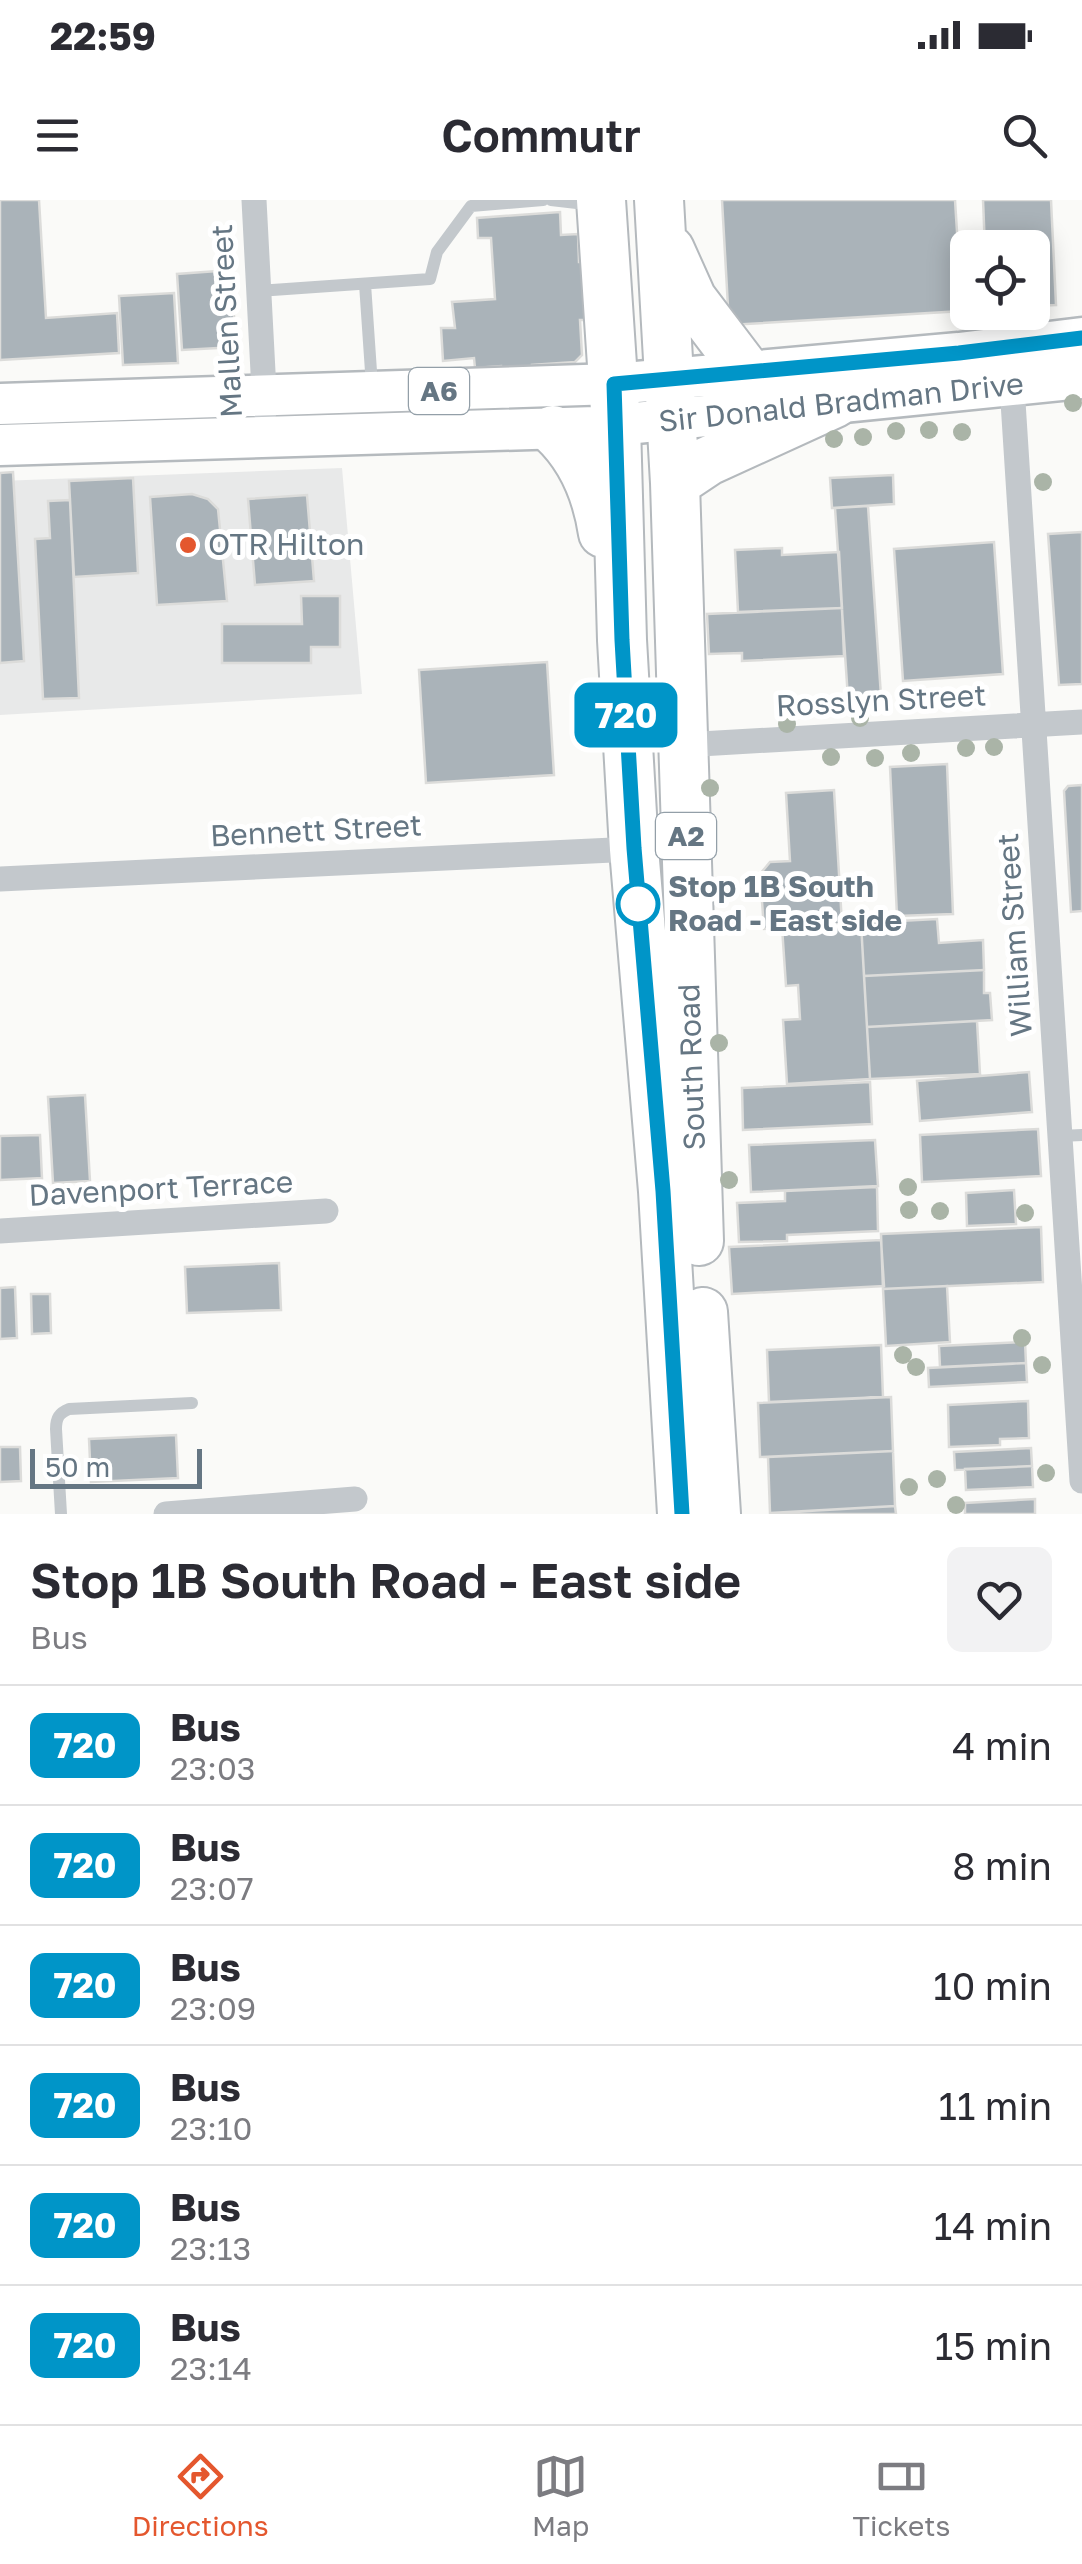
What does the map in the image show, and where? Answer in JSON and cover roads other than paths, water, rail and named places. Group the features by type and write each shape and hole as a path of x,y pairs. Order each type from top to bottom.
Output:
{"highway":[{"name":"South Road","path":"659,202 675,483 695,1188 716,1514"},
{"path":"659,202 674,263 692,300 748,373"},
{"name":"South Road","path":"601,203 615,405 622,640 634,848 663,1191 682,1514"},
{"path":"675,483 708,460 835,403"},
{"path":"553,430 576,456 600,515 622,640"}],"main road":[{"name":"Sir Donald Bradman Drive","path":"670,400 748,373 1082,338"},
{"path":"959,353 1012,386"},
{"name":"Sir Donald Bradman Drive","path":"0,404 372,394 615,405 670,400 835,403 1082,378"},
{"name":"Sir Donald Bradman Drive","path":"0,445 553,430 615,405"}],"street":[{"name":"Mallen Street","path":"254,200 266,438"},
{"name":"William Street","path":"1012,386 1035,725 1071,1135 1082,1480"},
{"name":"Rosslyn Street","path":"684,745 1082,722"},
{"name":"Bennett Street","path":"0,879 634,848"},
{"name":"Davenport Terrace","path":"0,1231 326,1211"},
{"path":"166,1514 354,1499"}],"lane":[{"path":"258,290 430,280 437,252 472,206 543,200"},
{"path":"552,200 601,203"},
{"path":"365,284 372,394"},
{"path":"61,1514 56,1429 61,1412 69,1408 192,1403"}],"place":[{"name":"OTR Hilton","path":"188,545"},
{"name":"Stop 1B South Road - East side","path":"638,904"}]}
